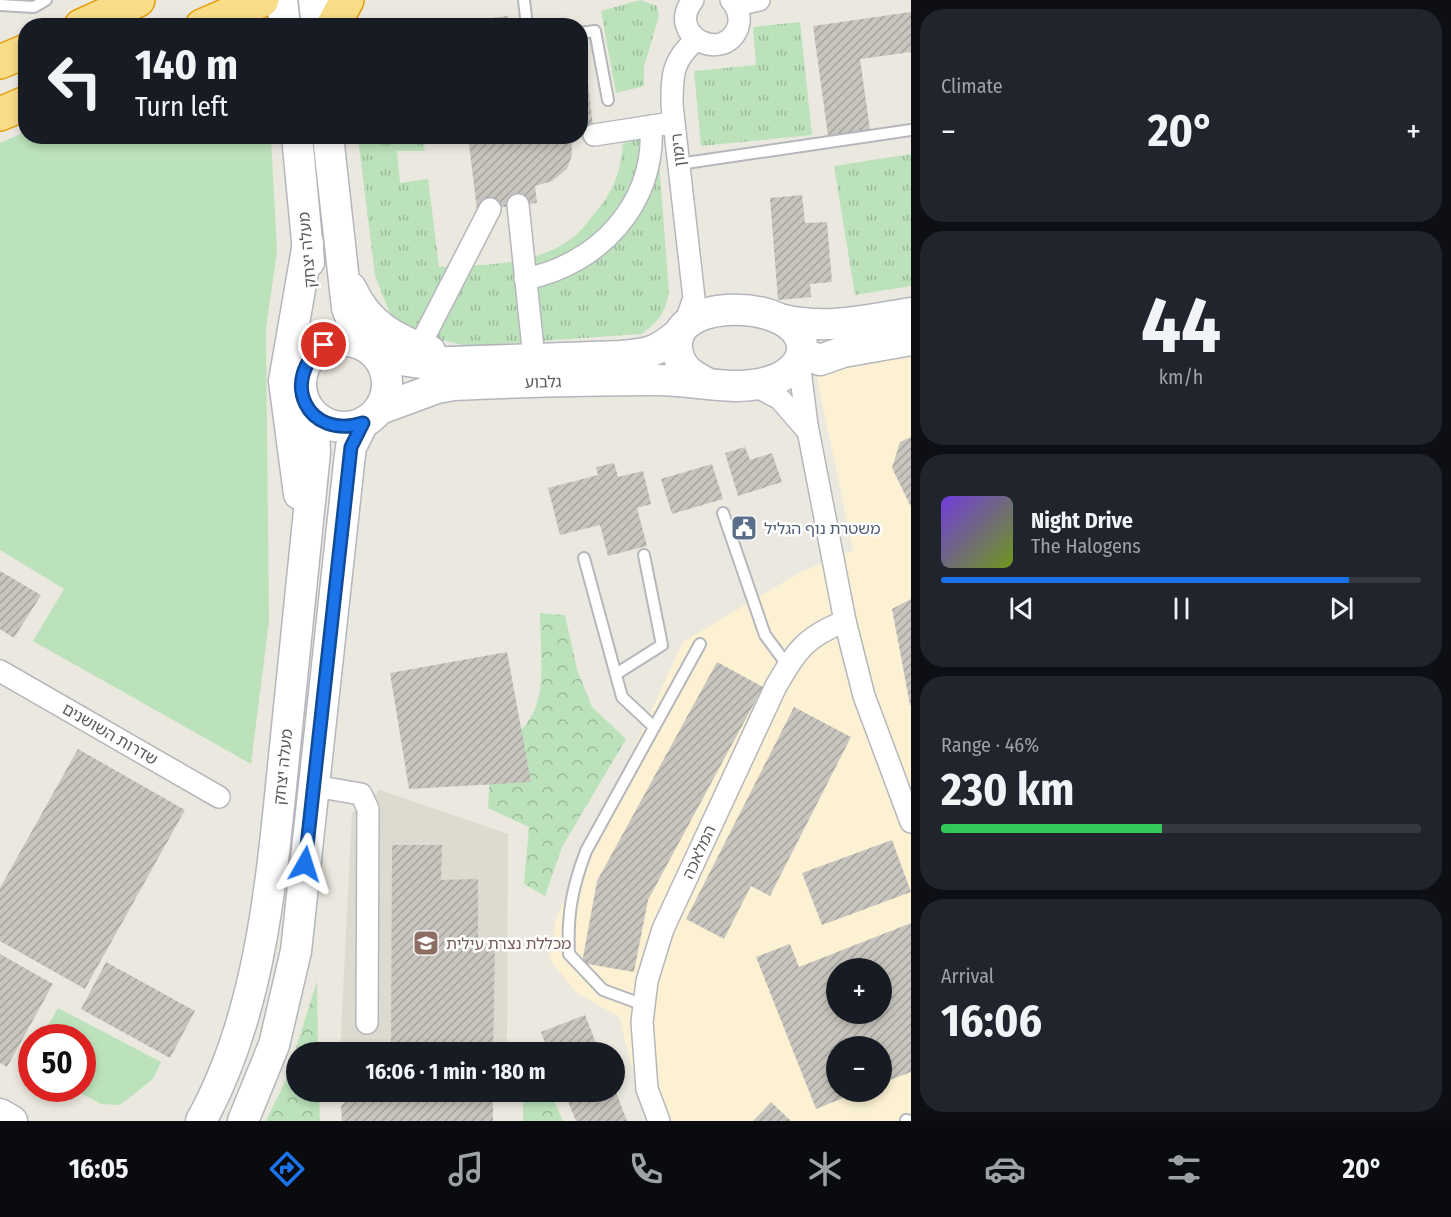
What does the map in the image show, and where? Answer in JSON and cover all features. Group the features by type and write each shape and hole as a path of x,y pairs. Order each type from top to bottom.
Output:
{"highway":[{"path":"99,18 138,0"},
{"path":"220,18 262,0"},
{"path":"337,18 347,0"},
{"path":"0,62 18,54"},
{"path":"0,114 18,107"}],"main road":[{"path":"282,0 284,18"},
{"path":"314,0 316,18"},
{"name":"מעלה יצחק","path":"298,144 308,243 312,313 306,363"},
{"name":"מעלה יצחק","path":"329,144 347,308 368,348"},
{"path":"305,547 284,381 308,243"},
{"path":"341,266 366,313 393,337 470,372"},
{"path":"911,313 826,325 808,325 771,315 738,310 712,311 696,317 681,331 676,347 680,361 686,370 709,384 752,384 773,381 800,358 820,360 843,352 911,340"},
{"path":"784,320 800,339 800,358"},
{"name":"גלבוע","path":"372,416 470,372 534,358 648,354 662,348 681,331"},
{"path":"336,341 368,348 381,362 388,386 372,416 351,427 324,423 305,404 301,390 301,376 306,363 324,345 336,341"},
{"name":"גלבוע","path":"368,348 420,363 470,372 709,384"},
{"path":"345,505 366,455 380,435 411,408 470,372"},
{"name":"מעלה יצחק","path":"201,1121 223,1077 242,1027 255,978 280,797 315,452 314,431 305,404"},
{"name":"מעלה יצחק","path":"243,1121 274,1045 296,951 351,447 372,416"},
{"path":"180,1121 223,1077"},
{"path":"0,1114 12,1121"}],"street":[{"path":"692,0 687,9 686,24 696,40 709,45 723,43 730,38 739,22 734,3 759,0"},
{"name":"רימון","path":"681,331 694,298 674,123 672,83 675,66 685,49 696,40"},
{"path":"594,135 674,123"},
{"path":"525,279 550,274 568,267 589,254 608,237 638,194 652,144 651,126"},
{"path":"519,205 534,358"},
{"path":"419,347 490,209"},
{"name":"רימון","path":"692,268 710,293 738,310"},
{"path":"800,358 810,435 845,621 864,696 911,822"},
{"path":"752,384 780,399 795,414 810,435"},
{"name":"המלאכה","path":"659,1121 647,1089 642,1022 647,981 663,930 776,686 796,652 816,633 845,621"},
{"name":"שדרות השושנים","path":"0,670 219,797"},
{"path":"314,786 361,795 368,810 367,1023"}],"lane":[{"path":"0,5 34,7 46,0"},
{"path":"524,0 526,18"},
{"path":"588,32 596,31 608,100"},
{"path":"680,164 911,130"},
{"path":"723,513 765,635 788,666"},
{"path":"616,674 662,645 644,555"},
{"path":"584,558 622,697 654,727"},
{"path":"644,1005 603,990 569,954 567,928 572,887 586,851 700,644"}],"shaded area":[{"path":"911,338 911,1121 646,1121 619,1017 577,993 549,959 557,916 683,642 799,573 853,550 817,378 849,354"},
{"name":"מכללת נצרת עילית","path":"380,790 508,834 507,1042 341,1042 352,813"}],"green space":[{"path":"640,0 657,6 659,16 644,67 644,86 616,93 601,11"},
{"path":"800,22 812,135 701,146 694,71 756,65 753,27"},
{"path":"18,135 18,144 271,144 277,251 266,328 269,621 251,764 33,641 64,589 0,550 0,143"},
{"path":"657,136 669,292 660,316 641,334 467,346 405,331 389,311 375,276 359,144 424,144 425,151 397,151 400,183 428,179 439,267 511,262 545,253 576,235 601,206 611,190 618,172 623,143"},
{"path":"911,154 911,286 855,295 834,166"},
{"path":"540,613 565,615 577,669 592,707 626,739 562,847 545,896 524,884 529,827 488,808 491,747 511,737 526,725 535,710 540,693"},
{"path":"317,981 318,1042 298,1042"},
{"path":"58,1008 89,1024 49,1024"},
{"path":"96,1028 161,1062 153,1079 120,1105 101,1104 96,1101"},
{"path":"286,1080 286,1102 319,1102 320,1121 266,1121"},
{"path":"523,1102 554,1102 563,1121 523,1121"}],"building":[{"path":"911,12 911,52 860,59 870,130 828,136 813,26"},
{"path":"588,84 594,135 588,136"},
{"path":"469,144 571,144 572,155 567,169 552,181 535,186 537,203 477,210"},
{"path":"802,195 805,223 827,222 832,282 810,284 811,297 778,300 770,198"},
{"path":"911,437 911,507 892,468 900,442"},
{"path":"745,447 750,460 772,453 782,482 738,496 725,453"},
{"path":"614,463 618,477 643,471 651,504 637,508 647,546 608,556 600,525 560,535 548,488 598,475 596,467"},
{"path":"712,464 723,499 672,514 661,479"},
{"path":"0,571 41,595 14,638 0,629"},
{"path":"911,599 911,705 910,705 892,609"},
{"path":"507,652 531,782 409,789 390,673"},
{"path":"717,662 763,687 648,900 634,972 582,963 597,881"},
{"path":"794,707 851,737 770,896 751,886 724,939 686,919"},
{"path":"78,749 185,810 85,989 0,941 0,888"},
{"path":"892,840 911,892 822,925 802,873"},
{"path":"392,845 442,845 441,880 478,879 478,948 495,946 493,1042 391,1042"},
{"path":"911,923 911,1072 892,1079 892,1036 826,1036 826,1102 833,1102 816,1109 756,957 790,944 799,967"},
{"path":"0,954 53,984 31,1024 18,1024 18,1047 7,1067 0,1063"},
{"path":"106,962 195,1011 170,1058 81,1009"},
{"path":"585,1015 596,1042 545,1042 541,1032"},
{"path":"345,1102 493,1102 493,1121 342,1121 341,1106"},
{"path":"568,1102 620,1102 627,1121 576,1121"},
{"path":"771,1102 791,1121 753,1121"}],"place":[{"name":"משטרת נוף הגליל","path":"744,528"},
{"name":"מכללת נצרת עילית","path":"426,943"}],"route":[{"path":"305,864 351,447 363,423 351,427 337,427 324,423 305,404 301,390 301,376 313,353 324,345"}]}
